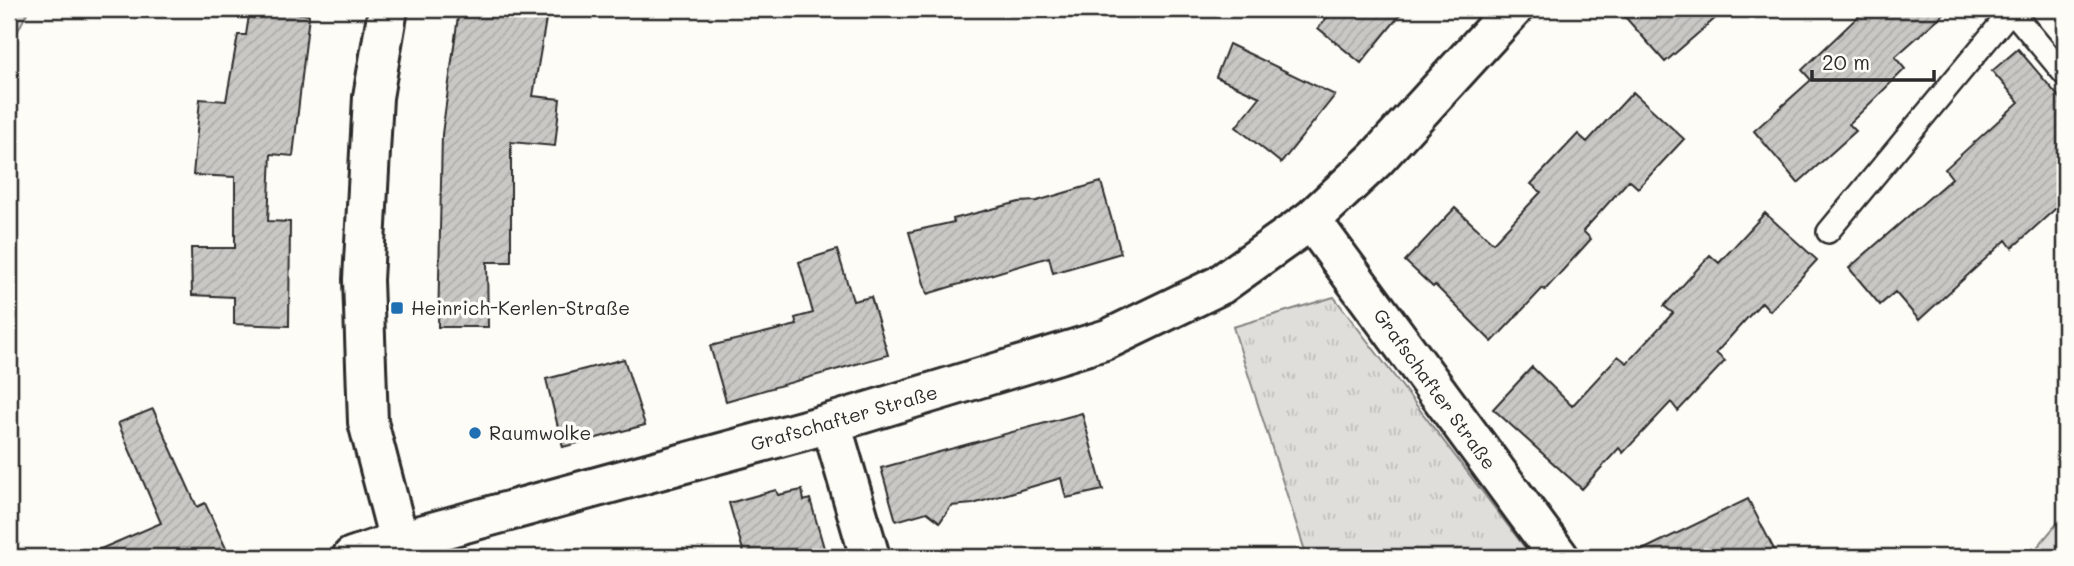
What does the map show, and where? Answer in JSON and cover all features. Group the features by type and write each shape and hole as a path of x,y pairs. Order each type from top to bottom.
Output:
{"main road":[{"path":"388,9 373,97 363,280 368,422 399,541"},
{"name":"Grafschafter Straße","path":"352,557 399,541 831,423 1108,339 1220,285 1311,220 1376,159 1513,9"},
{"name":"Grafschafter Straße","path":"1311,220 1559,557"},
{"path":"831,423 870,557"}],"lane":[{"path":"1828,232 2011,9 2065,75"}],"green space":[{"path":"9,9 29,9 9,48"},
{"path":"1334,297 1532,557 1307,557 1233,327"},
{"path":"2065,514 2065,557 2029,557"}],"building":[{"path":"250,9 309,15 293,156 271,154 268,221 290,222 289,326 234,324 234,297 192,295 191,248 235,248 235,177 193,175 200,99 226,101 238,35 246,35"},
{"path":"459,9 529,9 547,13 533,96 560,99 555,146 511,142 511,262 487,262 488,327 438,327 442,134"},
{"path":"1334,9 1405,9 1361,63 1318,28"},
{"path":"1618,9 1726,9 1665,62"},
{"path":"1866,9 1949,9 1895,57 1905,69 1849,124 1856,131 1798,183 1754,131 1811,80 1802,70"},
{"path":"1229,44 1335,95 1281,163 1236,127 1260,97 1216,77"},
{"path":"2018,49 2065,104 2065,200 2012,248 2006,240 1919,320 1895,292 1880,305 1849,268 1952,178 1945,169 2019,102 1992,71"},
{"path":"1633,92 1684,139 1638,188 1629,180 1583,231 1591,239 1545,290 1543,288 1492,342 1435,285 1433,287 1405,261 1455,208 1493,243 1541,192 1531,184 1578,134 1587,142"},
{"path":"1101,182 1121,253 1053,273 1049,257 927,294 909,232 954,222 953,219 1019,202 1037,201"},
{"path":"1765,213 1817,260 1770,311 1762,302 1716,353 1725,361 1678,411 1671,402 1623,453 1619,448 1582,489 1493,409 1532,367 1572,406 1618,356 1627,363 1673,313 1664,306 1710,255 1719,263"},
{"path":"837,250 853,301 871,297 888,355 726,401 710,346 797,325 795,318 813,313 799,262"},
{"path":"624,359 645,425 563,447 546,379"},
{"path":"153,409 197,507 205,503 230,557 82,557 161,523 118,423"},
{"path":"1082,413 1103,490 1066,498 1061,478 973,504 951,506 940,522 927,512 896,521 881,468"},
{"path":"776,490 778,495 802,490 804,501 810,499 824,548 819,549 821,557 745,557 729,503"},
{"path":"1748,499 1778,557 1628,557"}],"place":[{"name":"Heinrich-Kerlen-Straße","path":"397,308"},
{"name":"Raumwolke","path":"475,433"}]}
